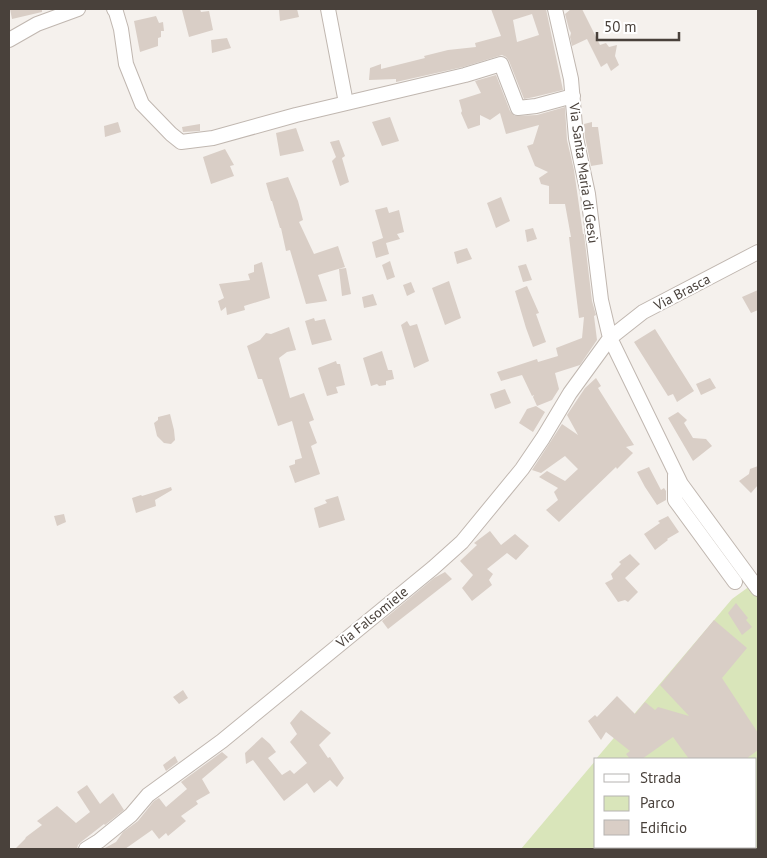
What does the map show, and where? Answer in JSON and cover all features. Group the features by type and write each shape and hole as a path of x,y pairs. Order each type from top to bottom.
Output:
{"street":[{"path":"9,40 50,14 78,9"},
{"path":"114,9 122,29 126,64 142,104 181,142 213,138 296,115 465,75 501,64 518,108 536,106 573,96"},
{"path":"328,9 346,103"},
{"name":"Via Santa Maria di Gesù","path":"555,9 571,79 576,138 588,194 601,300 610,338 682,484 758,589"},
{"name":"Via Brasca","path":"610,338 643,312 758,252"},
{"name":"Via Falsomiele","path":"86,849 131,815 148,795 222,741 433,568 462,542 522,469 570,393 610,338"},
{"path":"675,471 675,500 735,582"}],"green space":[{"path":"750,586 758,596 758,849 521,849 594,762 594,848 757,848 757,758 597,758 732,599"}],"building":[{"path":"10,9 42,9 42,12 12,19"},
{"path":"200,9 201,12 209,11 213,30 189,37 182,10"},
{"path":"279,9 297,9 299,17 280,21"},
{"path":"491,9 546,9 563,90 524,99 509,61 502,55 463,67 396,82 396,79 369,80 370,68 381,64 381,69 448,50 476,47 475,43 501,36","holes":["532,14 539,35 517,42 513,20"]},
{"path":"571,9 582,9 600,45 606,43 609,47 617,45 615,56 619,65 611,71 607,63 601,67 587,39 572,46 571,33 565,14"},
{"path":"156,16 159,23 163,22 164,31 161,31 161,37 158,38 158,46 140,52 134,21"},
{"path":"227,38 231,48 212,53 211,40"},
{"path":"496,75 510,111 515,116 537,115 565,107 567,140 574,170 592,301 596,315 594,316 597,340 580,365 555,373 559,389 552,400 537,406 534,395 532,396 522,375 501,381 497,372 537,359 538,362 558,356 556,348 582,338 584,317 579,318 569,237 571,237 565,204 549,204 549,186 541,184 539,178 548,172 535,166 527,146 533,144 539,125 506,134 500,113 490,120 480,115 480,125 468,129 461,113 459,100 481,93 475,81"},
{"path":"390,117 399,141 382,146 372,122"},
{"path":"118,122 121,132 105,137 104,126"},
{"path":"592,122 592,127 598,127 603,164 591,166 584,124"},
{"path":"200,124 200,131 183,132 182,127"},
{"path":"296,128 304,151 280,156 276,133"},
{"path":"339,140 345,156 342,158 349,182 340,186 332,161 336,157 330,142"},
{"path":"225,149 234,165 230,166 234,176 211,184 203,157"},
{"path":"288,177 298,201 303,220 299,222 314,254 338,246 345,267 318,275 327,301 306,304 290,250 286,251 281,228 266,183"},
{"path":"501,197 510,221 496,228 487,203"},
{"path":"387,207 389,213 399,210 404,232 397,234 400,239 386,243 389,254 376,258 372,242 383,238 375,210"},
{"path":"533,228 537,239 527,242 525,230"},
{"path":"467,248 472,259 457,264 454,252"},
{"path":"390,261 395,277 387,280 382,265"},
{"path":"262,262 270,298 244,306 245,310 227,315 226,307 221,311 218,301 224,298 219,284 250,280 248,274 254,272 254,265"},
{"path":"526,264 532,280 523,282 518,266"},
{"path":"346,268 351,294 342,296 339,269"},
{"path":"449,281 461,318 445,325 432,288"},
{"path":"411,282 415,292 407,296 403,285"},
{"path":"527,286 539,313 536,314 546,342 533,347 515,291"},
{"path":"758,290 758,310 751,313 742,297"},
{"path":"373,294 377,305 364,308 362,297"},
{"path":"314,318 315,321 325,319 332,340 312,345 305,321"},
{"path":"407,321 410,326 417,324 429,361 414,368 401,325"},
{"path":"289,327 296,350 287,352 279,358 290,398 304,393 314,420 309,422 317,443 311,446 320,474 295,483 289,466 295,464 295,460 302,458 292,421 278,426 262,379 258,379 247,346 260,340 266,333 271,334"},
{"path":"655,329 694,391 677,402 673,394 668,396 634,342"},
{"path":"382,351 388,370 392,370 394,379 386,381 386,385 379,386 377,384 371,386 363,358"},
{"path":"336,361 337,364 340,364 345,385 336,387 338,393 327,396 318,368"},
{"path":"596,378 601,386 598,388 634,445 626,447 633,453 559,522 546,510 558,500 554,492 558,488 539,477 547,471 565,481 578,469 565,456 541,473 532,470 562,424 578,435 567,415 585,388"},
{"path":"710,378 716,388 701,395 696,384"},
{"path":"505,389 511,403 495,409 490,394"},
{"path":"536,406 545,412 533,432 519,423 527,409"},
{"path":"678,412 687,420 684,423 693,438 706,439 712,446 693,461 668,418"},
{"path":"170,414 175,440 171,444 164,443 157,436 154,423 158,420 158,417"},
{"path":"758,466 758,485 751,493 739,481 749,474 750,469"},
{"path":"649,467 661,490 664,488 666,491 666,500 657,505 637,472"},
{"path":"171,487 172,490 155,500 156,506 136,513 132,498"},
{"path":"338,496 345,520 319,528 314,508 327,503 325,500"},
{"path":"64,514 66,522 57,526 54,516"},
{"path":"668,516 679,532 667,539 655,550 644,534 660,523 658,521"},
{"path":"490,531 501,545 515,534 529,546 516,560 507,553 487,569 493,574 489,580 492,585 472,601 462,588 473,575 460,561 477,545 474,543"},
{"path":"630,554 640,564 625,578 638,592 628,602 625,600 618,602 605,583 613,579 611,574 621,564 619,562"},
{"path":"445,572 452,579 388,629 382,621 434,578"},
{"path":"736,603 748,618 746,620 752,627 742,635 728,613"},
{"path":"714,620 747,648 722,678 758,733 758,750 747,758 688,758 673,737 643,758 629,758 626,754 630,751 606,732 601,740 588,721 595,715 597,717 617,696 635,714 645,702 655,710 658,707 689,716 660,685"},
{"path":"183,690 188,698 179,704 173,697"},
{"path":"301,710 331,733 319,745 328,758 330,757 344,778 337,787 330,780 314,793 307,783 284,801 253,760 246,764 245,753 262,737 276,752 268,758 282,775 290,770 294,774 307,763 290,742 297,734 290,723"},
{"path":"222,752 228,757 202,779 210,793 196,801 198,804 181,816 186,821 168,836 166,833 159,839 152,830 125,849 103,849 116,842 123,832 138,821 154,801 159,798 166,807 187,789 181,782"},
{"path":"175,756 178,762 166,771 163,765"},
{"path":"87,785 100,804 113,793 124,810 81,842 77,849 15,849 26,837 42,825 37,821 57,806 76,823 90,812 77,792"}]}
